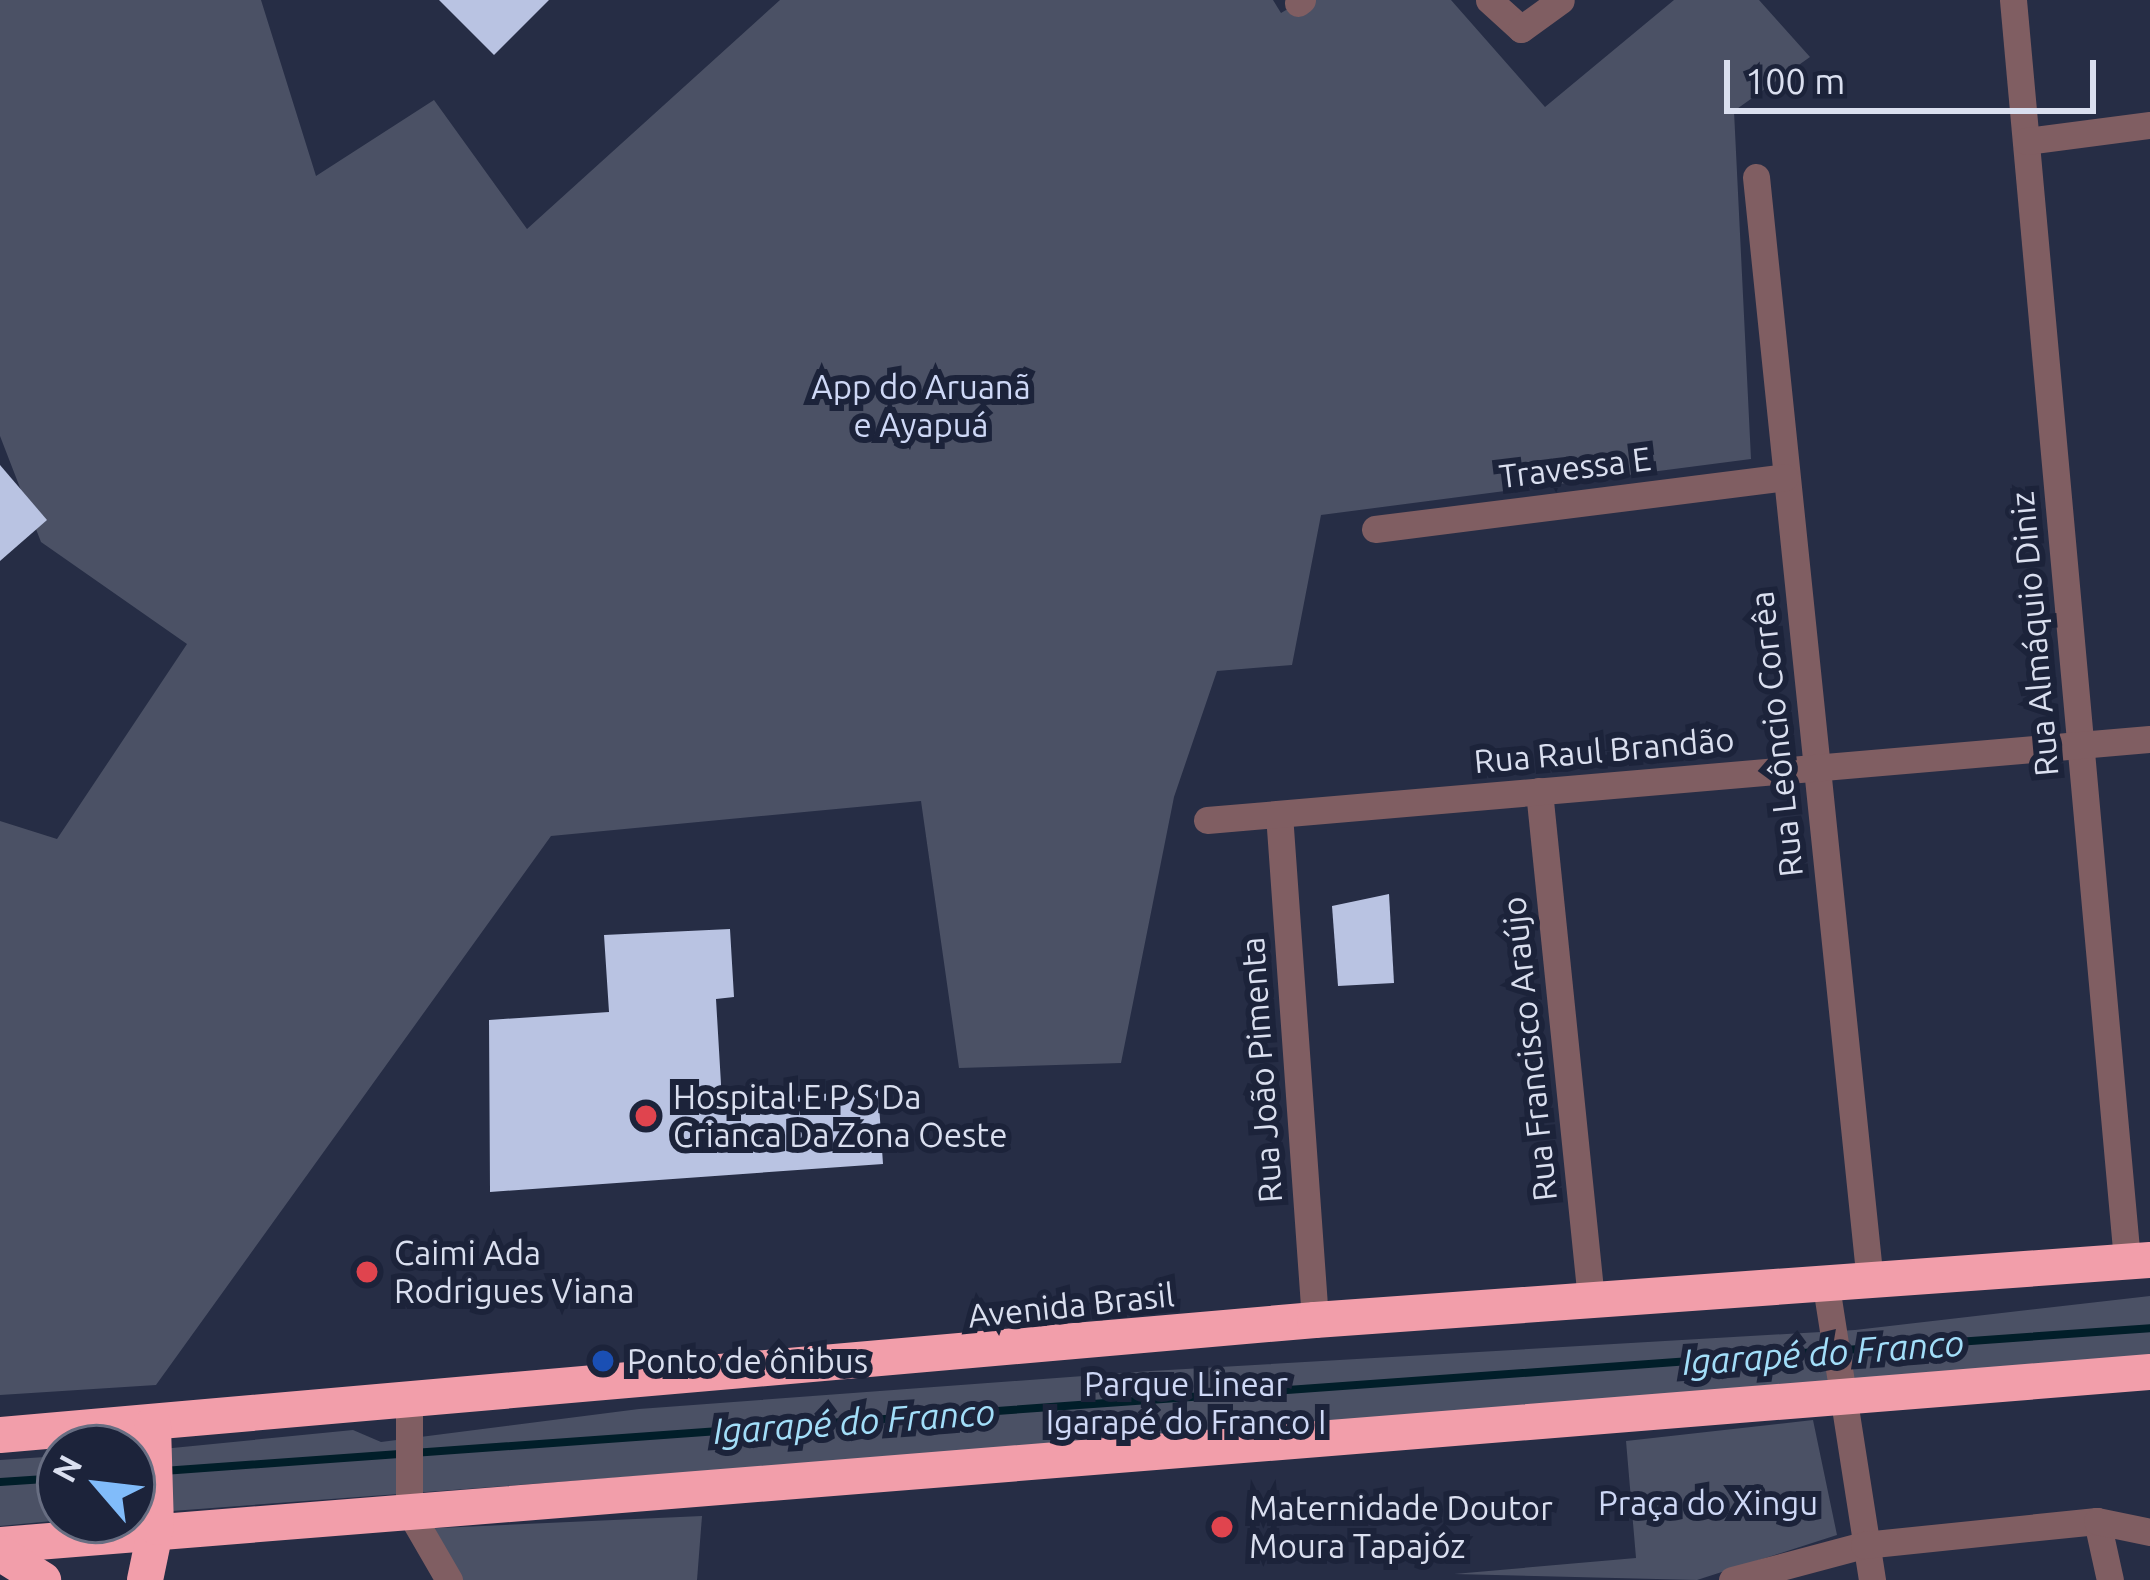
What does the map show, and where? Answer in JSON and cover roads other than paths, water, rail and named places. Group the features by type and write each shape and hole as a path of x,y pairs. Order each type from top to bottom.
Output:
{"highway":[{"name":"Avenida Brasil","path":"156,1443 1315,1320 1591,1299 1827,1298 1870,1282 2138,1260"},
{"path":"156,1515 408,1503 1838,1389 2150,1372"},
{"name":"Avenida Brasil","path":"0,1435 36,1437"},
{"path":"0,1549 36,1541"},
{"path":"145,1580 151,1544"},
{"path":"0,1549 43,1580"}],"street":[{"path":"1489,0 1521,28 1562,0"},
{"name":"Rua Almáquio Diniz","path":"2012,0 2080,746 2138,1260"},
{"path":"2026,141 2150,125"},
{"name":"Rua Leôncio Corrêa","path":"1756,177 1870,1282"},
{"name":"Travessa E","path":"1375,529 1785,477"},
{"name":"Rua Raul Brandão","path":"1207,820 2150,740"},
{"name":"Rua Francisco Araújo","path":"1539,791 1591,1299"},
{"name":"Rua João Pimenta","path":"1279,814 1315,1320"},
{"path":"1827,1298 1871,1580"},
{"path":"405,1414 408,1503 448,1580"},
{"path":"2097,1521 2110,1580"},
{"path":"1732,1580 1864,1545 2097,1521 2150,1532"}],"waterway":[{"name":"Igarapé do Franco","path":"1845,1350 2150,1328"},
{"name":"Igarapé do Franco","path":"163,1471 1830,1351"},
{"name":"Igarapé do Franco","path":"0,1482 36,1480"}],"place":[{"name":"Hospital E P S Da Crianca Da Zona Oeste","path":"646,1116"},
{"name":"Caimi Ada Rodrigues Viana","path":"367,1272"},
{"name":"Ponto de ônibus","path":"603,1361"},
{"name":"Maternidade Doutor Moura Tapajóz","path":"1222,1527"}],"park label":[{"name":"App do Aruanã e Ayapuá","path":"921,406"},
{"name":"Parque Linear Igarapé do Franco I","path":"1186,1403"},
{"name":"Praça do Xingu","path":"1708,1503"}]}
